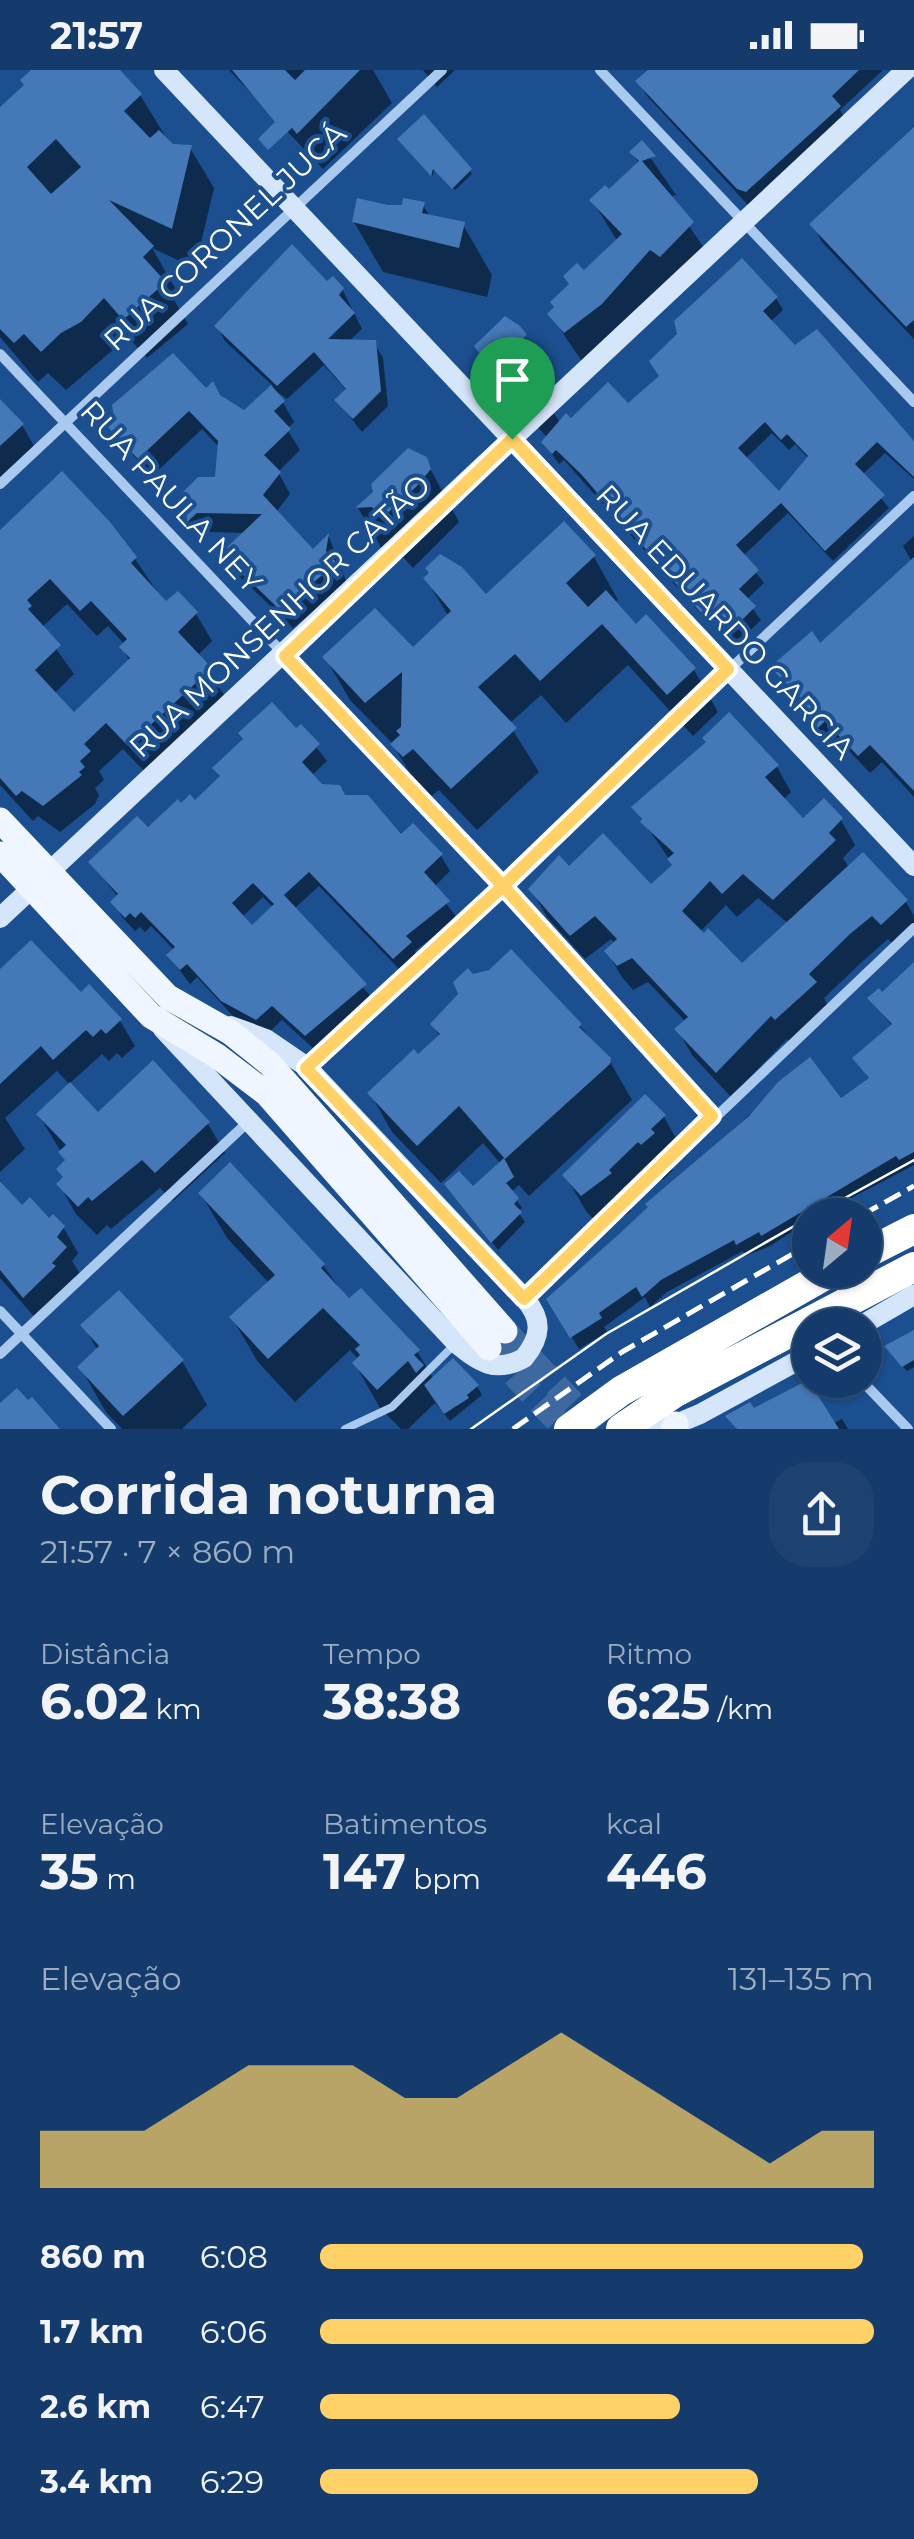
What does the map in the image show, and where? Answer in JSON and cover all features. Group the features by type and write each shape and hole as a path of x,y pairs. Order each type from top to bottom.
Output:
{"highway":[{"path":"882,1245 914,1229"},
{"path":"622,1428 674,1393 914,1267"},
{"path":"569,1429 634,1383 802,1288"}],"main road":[{"path":"0,820 40,881 151,1016 217,1056 267,1094 497,1339 270,1064 230,1032 158,988 40,881 0,854"}],"street":[{"name":"RUA EDUARDO GARCIA","path":"164,70 914,866"},
{"name":"RUA CORONEL JUCÁ","path":"0,484 442,70"},
{"path":"600,70 914,402"},
{"name":"RUA MONSENHOR CATÃO","path":"0,918 285,656 906,70"},
{"name":"RUA PAULA NEY","path":"0,354 503,886 712,1116"},
{"path":"306,1068 914,496"},
{"path":"524,1299 712,1116 914,928"},
{"path":"151,1016 456,1344 480,1363 493,1367 524,1358 538,1336 538,1322 524,1299 306,1068 266,1039 192,1010"},
{"path":"0,1354 248,1122"},
{"path":"882,1313 914,1295"},
{"path":"0,1311 111,1429"},
{"path":"622,1428 675,1426 792,1364"},
{"path":"878,1398 908,1429"}],"lane":[{"path":"345,1429 392,1407 456,1344"}],"building":[{"path":"31,70 120,70 142,94 124,111 150,138 159,130 173,144 192,145 172,229 109,200 154,246 143,257 166,282 123,320 104,298 81,322 61,333 41,352 24,334 14,343 0,329 0,107 24,85 20,80","holes":["56,139 81,167 51,194 27,167"]},
{"path":"232,70 285,70 295,80 305,70 360,70 297,134 292,128 268,150 258,139 275,122"},
{"path":"648,70 859,70 832,96 841,106 746,192 737,189 635,81"},
{"path":"424,114 472,169 452,189 433,169 431,176 397,139"},
{"path":"914,127 914,320 906,327 809,224"},
{"path":"642,140 656,156 642,161 694,222 660,257 650,250 602,304 564,333 547,314 554,307 550,302 569,284 563,276 577,263 584,270 622,234 589,200 605,185 609,189 639,161 629,152"},
{"path":"357,198 388,205 402,205 403,198 425,202 422,213 465,222 459,248 352,222"},
{"path":"292,244 327,281 333,276 344,288 339,295 355,313 328,339 376,340 381,391 353,419 334,400 346,389 314,352 277,386 214,326"},
{"path":"742,258 778,297 763,311 795,345 817,329 914,441 914,477 877,442 855,464 885,495 825,551 781,503 736,545 759,570 739,589 756,606 730,632 706,608 701,613 581,474 556,450 552,454 541,442 566,413 571,418 608,382 628,403 659,376 649,361 677,334 674,321","holes":["765,422 781,440 787,434 808,456 779,491 738,448"]},
{"path":"505,316 520,326 527,335 523,338 534,349 523,360 531,369 514,386 495,366 491,369 474,346"},
{"path":"173,353 206,388 213,381 220,395 244,410 271,385 285,401 274,411 291,429 264,455 281,472 263,495 313,549 329,533 326,551 337,563 280,610 221,553 262,514 197,513 187,522 187,496 183,492 198,477 215,477 218,441 189,411 138,459 106,425 114,417 112,405"},
{"path":"0,399 24,424 0,446"},
{"path":"408,448 427,457 431,469 416,487 382,518 372,507 355,508 373,492 371,484"},
{"path":"62,471 110,522 137,557 131,563 166,601 178,591 198,612 178,632 212,668 128,746 106,723 84,744 91,751 80,761 85,767 79,772 82,775 43,806 22,791 16,796 0,778 0,530","holes":["50,579 80,611 91,601 127,639 119,647 130,658 74,712 35,670 61,645 28,609 32,606 27,600"]},
{"path":"564,521 596,555 566,583 588,607 606,590 636,624 646,614 696,668 667,695 602,624 540,681 515,654 478,687 517,728 451,789 413,749 403,757 390,744 400,735 396,731 401,727 402,672 365,703 322,657 375,608 413,647 451,611 423,578 429,573 425,568 440,554 462,567 486,594"},
{"path":"914,557 914,791 870,745 858,756 825,721 815,731 792,705 800,698 770,667 812,631 820,643"},
{"path":"272,702 296,728 301,724 320,744 302,762 322,784 340,785 345,795 368,795 401,834 413,823 443,854 424,872 450,901 406,936 412,942 393,959 309,872 284,895 367,984 305,1036 272,1006 256,1020 221,1001 187,964 180,970 166,955 175,947 141,912 135,918 130,913 125,918 110,902 118,894 88,862 137,816 148,827 178,799 181,803 190,794 195,800 220,776 212,768 243,739 238,733","holes":["253,883 274,904 252,925 232,903"]},
{"path":"729,712 779,765 765,777 803,818 824,798 843,818 829,833 836,840 773,900 743,874 722,894 710,881 682,911 704,933 708,928 742,963 863,852 908,900 881,925 872,916 850,934 809,974 817,982 775,1020 771,1016 716,1073 674,1029 688,1017 632,958 617,966 604,951 617,939 595,916 570,936 528,889 559,855 569,866 603,833 651,884 672,865 667,859 674,853 640,822 642,819 631,807 706,742 702,738"},
{"path":"31,940 81,992 89,984 122,1019 106,1034 101,1029 93,1037 86,1030 53,1060 41,1046 0,1084 0,969"},
{"path":"511,949 582,1024 579,1027 611,1058 610,1064 505,1159 459,1106 417,1146 367,1093 414,1049 418,1054 440,1034 430,1024 458,994 453,982 468,968 473,974 489,970"},
{"path":"914,962 914,1152 899,1160 896,1156 825,1198 792,1198 792,1218 761,1236 759,1232 736,1245 734,1240 661,1280 642,1297 636,1287 599,1313 602,1318 570,1338 546,1299 648,1207 645,1204 749,1116 778,1082 810,1057 841,1098 869,1078 852,1058 892,1024 867,998 879,988 882,992"},
{"path":"153,1060 210,1122 155,1173 142,1160 92,1201 88,1197 78,1207 56,1184 63,1177 56,1169 65,1160 58,1152 66,1145 36,1114 70,1082 98,1112"},
{"path":"645,1094 666,1115 651,1129 655,1133 641,1145 638,1142 609,1170 612,1173 581,1196 562,1175"},
{"path":"504,1158 514,1177 506,1183 519,1198 514,1204 522,1212 491,1243 444,1184 459,1171 473,1186"},
{"path":"230,1162 325,1264 321,1268 349,1298 361,1288 420,1350 414,1355 424,1365 416,1373 408,1361 377,1390 352,1363 360,1355 355,1349 360,1345 323,1308 268,1359 229,1317 275,1275 198,1193"},
{"path":"0,1181 22,1205 30,1197 49,1218 53,1214 65,1226 57,1237 67,1247 52,1263 56,1266 23,1298 0,1270"},
{"path":"119,1290 184,1360 123,1416 77,1367 99,1346 80,1325"},
{"path":"914,1330 914,1360 902,1367 884,1346"},
{"path":"453,1358 479,1385 467,1395 469,1398 444,1414 424,1385"},
{"path":"17,1388 28,1400 32,1397 60,1429 0,1429 0,1403"},
{"path":"792,1388 792,1398 819,1398 839,1429 737,1429 725,1416 750,1402 754,1408"}],"tunnel":[{"path":"505,1331 597,1429"},
{"path":"489,1348 565,1429"}],"tram line":[{"path":"845,1198 914,1160"},
{"path":"471,1429 606,1334 792,1227"}],"railway":[{"path":"882,1204 914,1186"},
{"path":"513,1429 622,1352 792,1254"}],"route":[{"path":"512,439 285,656 503,886 306,1068 524,1299 712,1116 503,886 728,669 512,439"}]}
